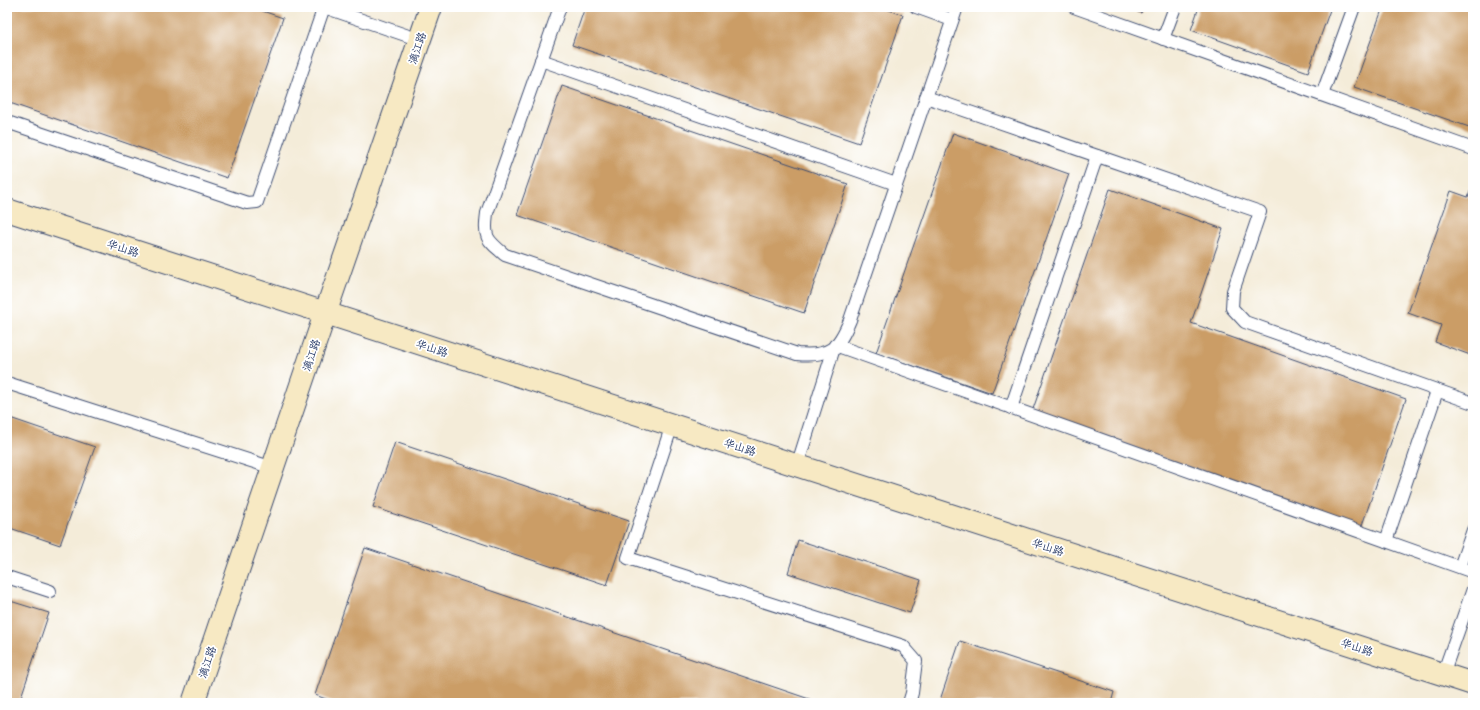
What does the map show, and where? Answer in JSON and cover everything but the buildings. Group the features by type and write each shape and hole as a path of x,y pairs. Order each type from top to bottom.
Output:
{"street":[{"name":"漓江路","path":"193,703 431,7"},
{"name":"华山路","path":"7,210 1473,684"}],"lane":[{"path":"7,122 247,203 257,202 324,7 420,40"},
{"path":"560,7 487,213 485,230 490,242 505,254 797,354 814,355 830,350 843,338 957,7"},
{"path":"916,7 952,20"},
{"path":"1074,7 1473,149"},
{"path":"1163,39 1175,7"},
{"path":"1322,95 1354,7"},
{"path":"541,60 896,184"},
{"path":"926,96 1260,212 1233,291 1232,308 1245,322 1473,403"},
{"path":"1012,408 1097,156"},
{"path":"835,345 1473,572"},
{"path":"797,466 835,345"},
{"path":"7,383 273,468"},
{"path":"1386,541 1438,391"},
{"path":"672,425 628,558 903,646 916,661 912,693 908,703"},
{"path":"1460,567 1473,530"},
{"path":"7,577 50,591"},
{"path":"1443,674 1473,589"}]}
